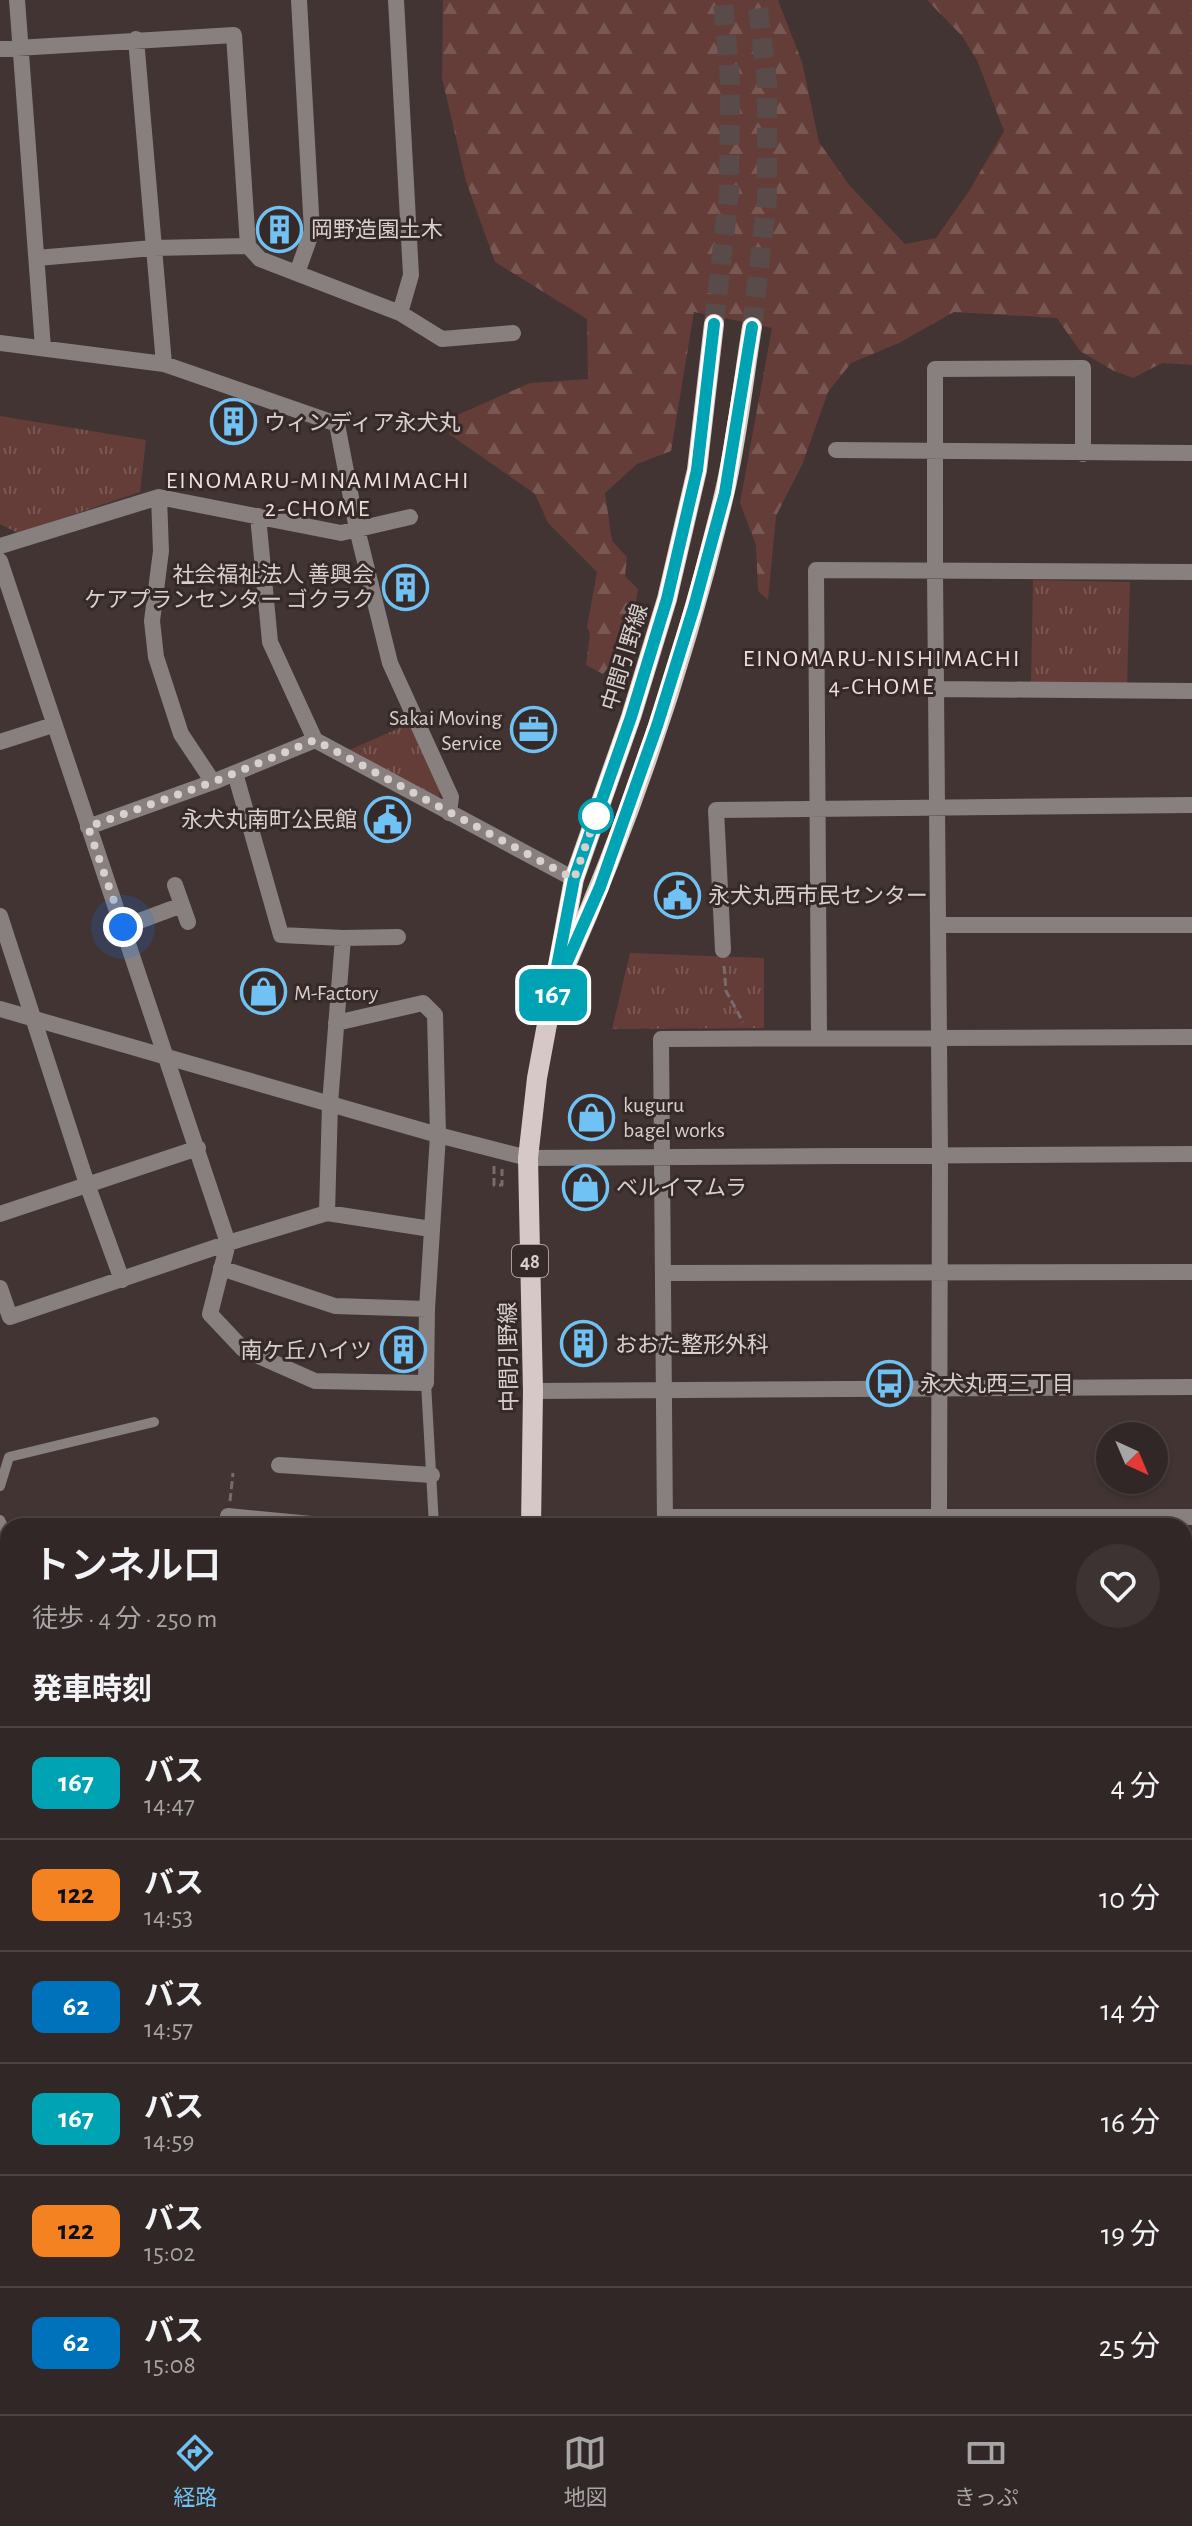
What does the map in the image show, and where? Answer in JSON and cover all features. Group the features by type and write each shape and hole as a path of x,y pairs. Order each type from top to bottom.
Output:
{"main road":[{"name":"中間引野線","path":"531,1518 533,1391 528,1158 537,1078 574,879 631,717 667,599 697,470 714,324"},
{"name":"中間引野線","path":"551,998 600,887 657,726 689,622 725,493 752,327"}],"street":[{"path":"17,0 43,348"},
{"path":"297,273 312,231 299,0"},
{"path":"396,0 411,275 400,313"},
{"path":"0,49 234,35 248,246 260,259 400,313 442,339 513,333"},
{"path":"136,39 164,364"},
{"path":"37,258 153,248 248,246"},
{"path":"0,343 164,364 337,424 357,529 390,663 451,797 449,813"},
{"path":"939,1518 935,369 1083,368 1083,454"},
{"path":"836,450 1192,453"},
{"path":"0,546 159,497 341,533 410,517"},
{"path":"159,497 161,551 152,621 156,657 181,734 213,782"},
{"path":"258,516 270,642 315,740 574,879"},
{"path":"0,561 228,1243 210,1314 243,1349 315,1381 426,1383 427,1309 438,1135 435,1015 423,1003 336,1023"},
{"path":"819,1038 816,570 1192,572"},
{"path":"937,689 1192,691"},
{"path":"0,742 53,725"},
{"path":"88,827 213,782 315,740"},
{"path":"235,773 281,935 398,937"},
{"path":"723,950 716,810 1192,805"},
{"path":"175,885 188,922"},
{"path":"123,927 182,905"},
{"path":"0,916 87,1184 122,1280"},
{"path":"939,925 1192,925"},
{"path":"327,1213 330,1104 343,938"},
{"path":"0,1009 168,1059 528,1158 1192,1154"},
{"path":"665,1518 661,1039 1192,1037"},
{"path":"0,1214 198,1148"},
{"path":"0,1288 10,1317 327,1213 431,1229"},
{"path":"221,1268 335,1306 427,1309"},
{"path":"664,1273 1192,1272"},
{"path":"533,1391 939,1386 1192,1387"},
{"path":"279,1465 432,1475"},
{"path":"229,1512 274,1518"},
{"path":"1141,1518 1192,1517"}],"lane":[{"path":"426,1383 434,1518"},
{"path":"0,1486 9,1457 154,1422"}],"path":[{"path":"723,950 726,991 741,1014 746,1029 742,1040"},
{"path":"494,1166 494,1185 502,1185 502,1169"},
{"path":"229,1512 233,1473"}],"green space":[{"path":"443,0 778,0 802,62 819,142 849,185 905,244 936,238 969,191 1004,131 977,60 962,36 927,0 1192,0 1192,365 1162,363 1133,378 1080,351 1057,318 954,312 899,343 851,363 828,392 802,465 776,516 768,600 758,591 756,545 740,503 772,328 694,312 671,451 637,464 605,493 612,541 627,557 625,576 638,589 628,634 619,654 603,674 586,665 590,634 587,627 597,572 548,523 535,494 449,434 455,416 530,383 588,379 587,319 495,262 466,181 442,78"},
{"path":"0,416 146,440 140,492 18,533 0,524"},
{"path":"1033,580 1130,582 1127,685 1031,683"},
{"path":"411,723 440,785 439,800 349,750"},
{"path":"630,953 764,958 764,1028 612,1029"}],"tunnel":[{"path":"714,324 729,193 730,81 723,0"},
{"path":"752,327 767,198 767,83 757,0"}],"bus line":[{"name":"167","path":"714,324 697,470 667,599 631,717 574,879 551,998 600,887 657,726 694,607 725,493 752,327"}],"place":[{"name":"岡野造園土木","path":"280,229"},
{"name":"ウィンディア永犬丸","path":"233,422"},
{"name":"社会福祉法人 善興会 ケアプランセンター ゴクラク","path":"405,587"},
{"name":"Sakai Moving Service","path":"533,730"},
{"name":"永犬丸南町公民館","path":"388,819"},
{"name":"永犬丸西市民センター","path":"677,895"},
{"name":"M-Factory","path":"263,992"},
{"name":"kuguru bagel works","path":"592,1117"},
{"name":"ベルイマムラ","path":"585,1187"},
{"name":"おおた整形外科","path":"584,1344"},
{"name":"南ケ丘ハイツ","path":"403,1350"},
{"name":"永犬丸西三丁目","path":"889,1383"}],"district":[{"name":"EINOMARU-MINAMIMACHI 2-CHOME","path":"318,494"},
{"name":"EINOMARU-NISHIMACHI 4-CHOME","path":"882,672"}],"route":[{"path":"123,927 88,827 213,782 315,740 574,879 596,816"}]}
